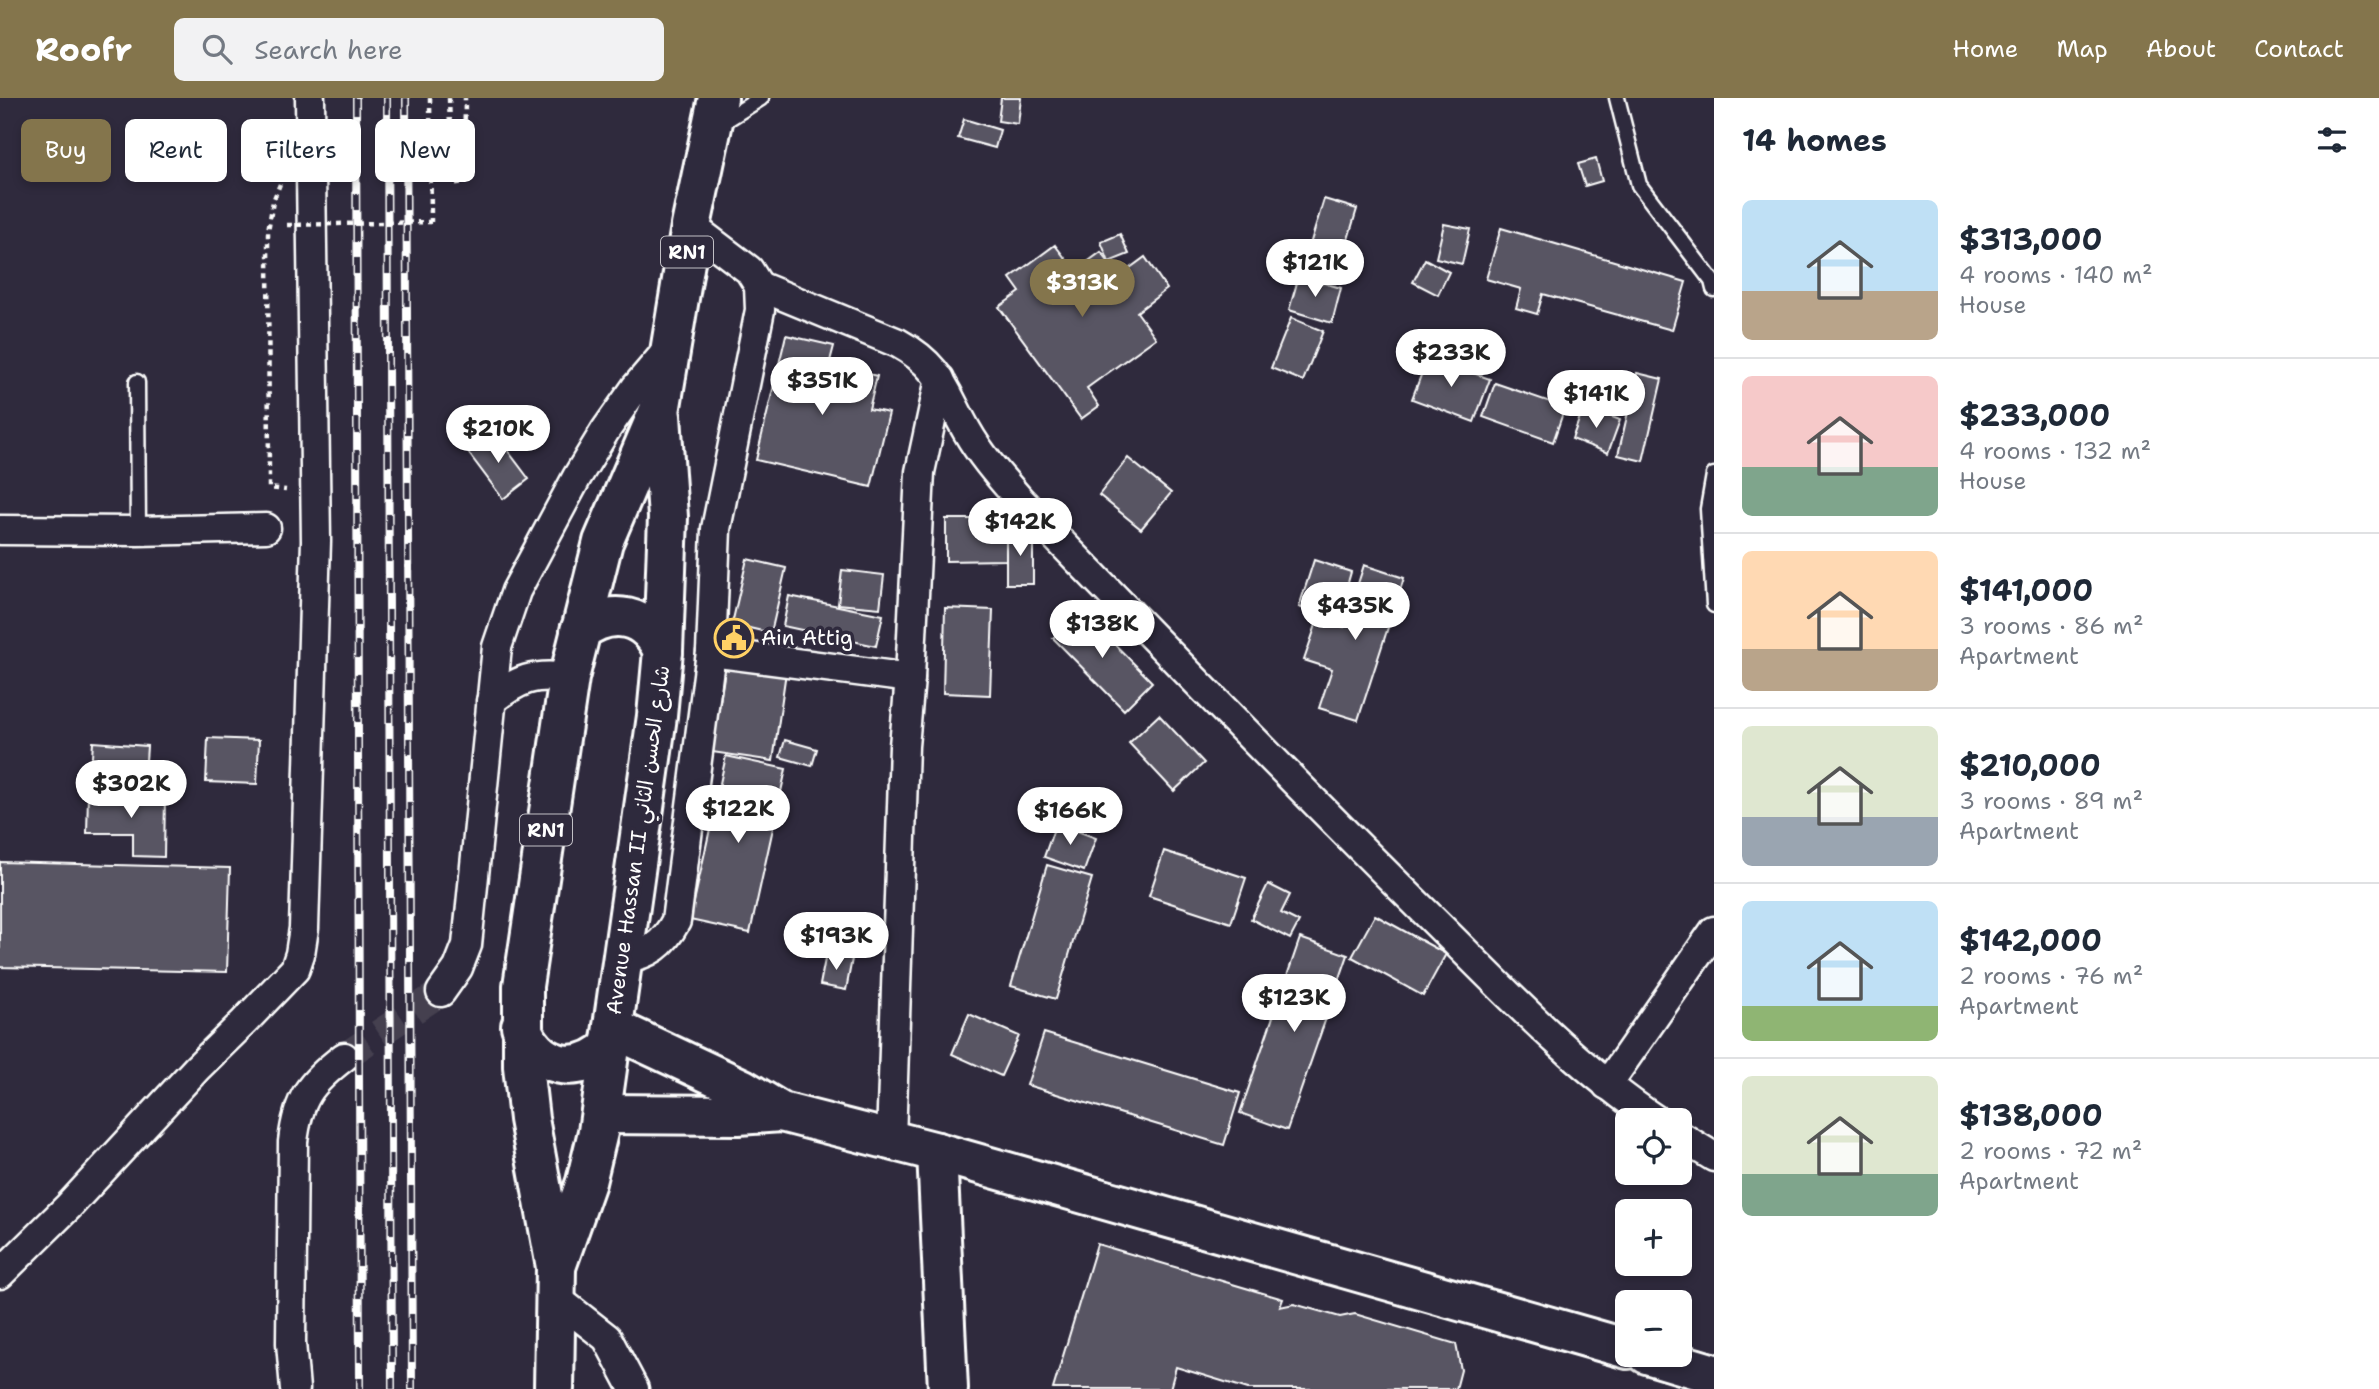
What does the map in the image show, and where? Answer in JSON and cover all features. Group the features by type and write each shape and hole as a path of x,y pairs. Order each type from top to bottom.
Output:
{"main road":[{"name":"Avenue Hassan II شارع الحسن الثاني","path":"554,1389 556,1282 529,1119 521,1026 523,986 569,678 603,542 660,407 691,226 714,114"},
{"name":"Avenue Hassan II شارع الحسن الثاني","path":"556,1282 586,1182 601,1114 657,716 663,651 668,517 660,407"},
{"path":"580,631 604,618 631,619 651,631 663,651"},
{"path":"521,1026 532,1048 552,1062 577,1065 590,1062 612,1037 743,1089 781,1112 937,1152 1615,1345"},
{"path":"601,1114 738,1115 781,1112"},
{"path":"937,1152 947,1389"},
{"path":"1691,1367 1714,1374"}],"street":[{"path":"0,1274 68,1208 197,1068 267,999 295,969 300,954 304,928 316,541 310,98"},
{"path":"624,958 637,957 660,944 676,921 711,652 716,529 760,310 759,286 749,270 691,226"},
{"path":"759,286 898,343 914,351 933,368 985,460 1020,500 1285,775 1506,992 1607,1085 1640,1108"},
{"path":"441,992 458,968 467,945 496,647 516,591 577,477 636,387 671,346"},
{"path":"891,1140 904,746 920,472 940,379"},
{"path":"0,530 266,528"},
{"path":"711,652 910,678"},
{"path":"491,701 507,687 527,678 548,675 569,678"},
{"path":"1607,1085 1714,930"},
{"path":"295,1389 291,1343 295,1117 304,1094 319,1076 344,1057"},
{"path":"1692,1143 1714,1157"},
{"path":"556,1282 607,1338 634,1389"}],"lane":[{"path":"714,114 761,98"},
{"path":"1617,98 1639,185 1712,281 1714,289"},
{"path":"137,382 138,531"},
{"path":"1714,475 1708,509 1714,605"}],"path":[{"path":"287,225 431,222 430,98"},
{"path":"449,98 452,184 464,182 465,98"},
{"path":"269,248 269,488 294,491"}],"building":[{"path":"1001,98 1021,98 1018,124 998,121"},
{"path":"964,119 1000,130 995,148 958,138"},
{"path":"1596,159 1602,181 1585,186 1578,164"},
{"path":"1324,199 1357,209 1335,283 1301,274"},
{"path":"1444,224 1470,229 1462,264 1436,258"},
{"path":"1501,228 1686,282 1672,330 1543,294 1537,314 1516,308 1521,289 1486,279"},
{"path":"1120,234 1129,254 1109,262 1101,242"},
{"path":"1055,245 1075,271 1101,252 1119,276 1145,257 1167,289 1137,312 1156,338 1087,388 1099,406 1081,419 999,307 1020,292 1010,278"},
{"path":"1425,259 1449,272 1438,295 1413,282"},
{"path":"1299,276 1341,288 1332,323 1289,310"},
{"path":"1291,318 1323,331 1303,381 1271,368"},
{"path":"786,335 834,346 829,365 877,376 869,409 889,413 871,487 756,460"},
{"path":"1428,357 1490,379 1474,422 1412,399"},
{"path":"1637,373 1662,379 1643,461 1618,455"},
{"path":"1495,383 1565,407 1553,442 1483,417"},
{"path":"1584,406 1620,420 1608,453 1572,439"},
{"path":"493,431 529,479 503,499 467,451"},
{"path":"1128,458 1171,493 1141,529 1099,495"},
{"path":"946,519 1006,519 1006,560 946,561"},
{"path":"1006,532 1033,532 1033,584 1006,584"},
{"path":"747,559 786,568 771,633 732,624"},
{"path":"1314,560 1351,572 1343,600 1338,598 1332,618 1299,607"},
{"path":"1364,565 1404,578 1358,720 1319,708 1332,669 1304,660 1318,619 1344,627"},
{"path":"842,570 884,575 880,608 838,604"},
{"path":"789,596 883,615 876,646 783,626"},
{"path":"945,608 993,610 990,695 943,693"},
{"path":"1081,610 1152,682 1124,710 1053,638"},
{"path":"726,664 786,672 773,761 712,752"},
{"path":"1159,715 1204,763 1174,791 1129,743"},
{"path":"208,738 259,740 257,784 206,782"},
{"path":"785,740 817,749 812,766 780,757"},
{"path":"93,742 147,746 145,776 91,772"},
{"path":"726,756 786,769 750,933 690,920"},
{"path":"88,795 165,796 164,857 133,856 133,833 87,833"},
{"path":"1056,823 1096,838 1084,871 1044,857"},
{"path":"1164,851 1246,878 1231,923 1149,896"},
{"path":"0,862 230,868 227,972 0,967"},
{"path":"1047,865 1092,878 1056,999 1011,986"},
{"path":"1268,884 1290,895 1281,913 1299,922 1290,939 1251,919"},
{"path":"1375,915 1446,954 1423,996 1352,957"},
{"path":"1300,938 1348,955 1287,1130 1240,1113"},
{"path":"826,954 852,959 846,990 820,985"},
{"path":"969,1014 1019,1036 1001,1076 952,1054"},
{"path":"1044,1033 1240,1093 1224,1145 1027,1085"},
{"path":"1097,1244 1283,1299 1280,1307 1294,1304 1340,1317 1355,1314 1456,1344 1461,1370 1456,1389 1248,1389 1176,1367 1170,1389 1053,1389"}],"tunnel":[{"path":"344,1057 441,992"}],"railway":[{"path":"356,98 360,1389"},
{"path":"387,98 392,1389"},
{"path":"406,98 412,1389"}],"place":[{"name":"Ain Attig","path":"734,638"}]}
